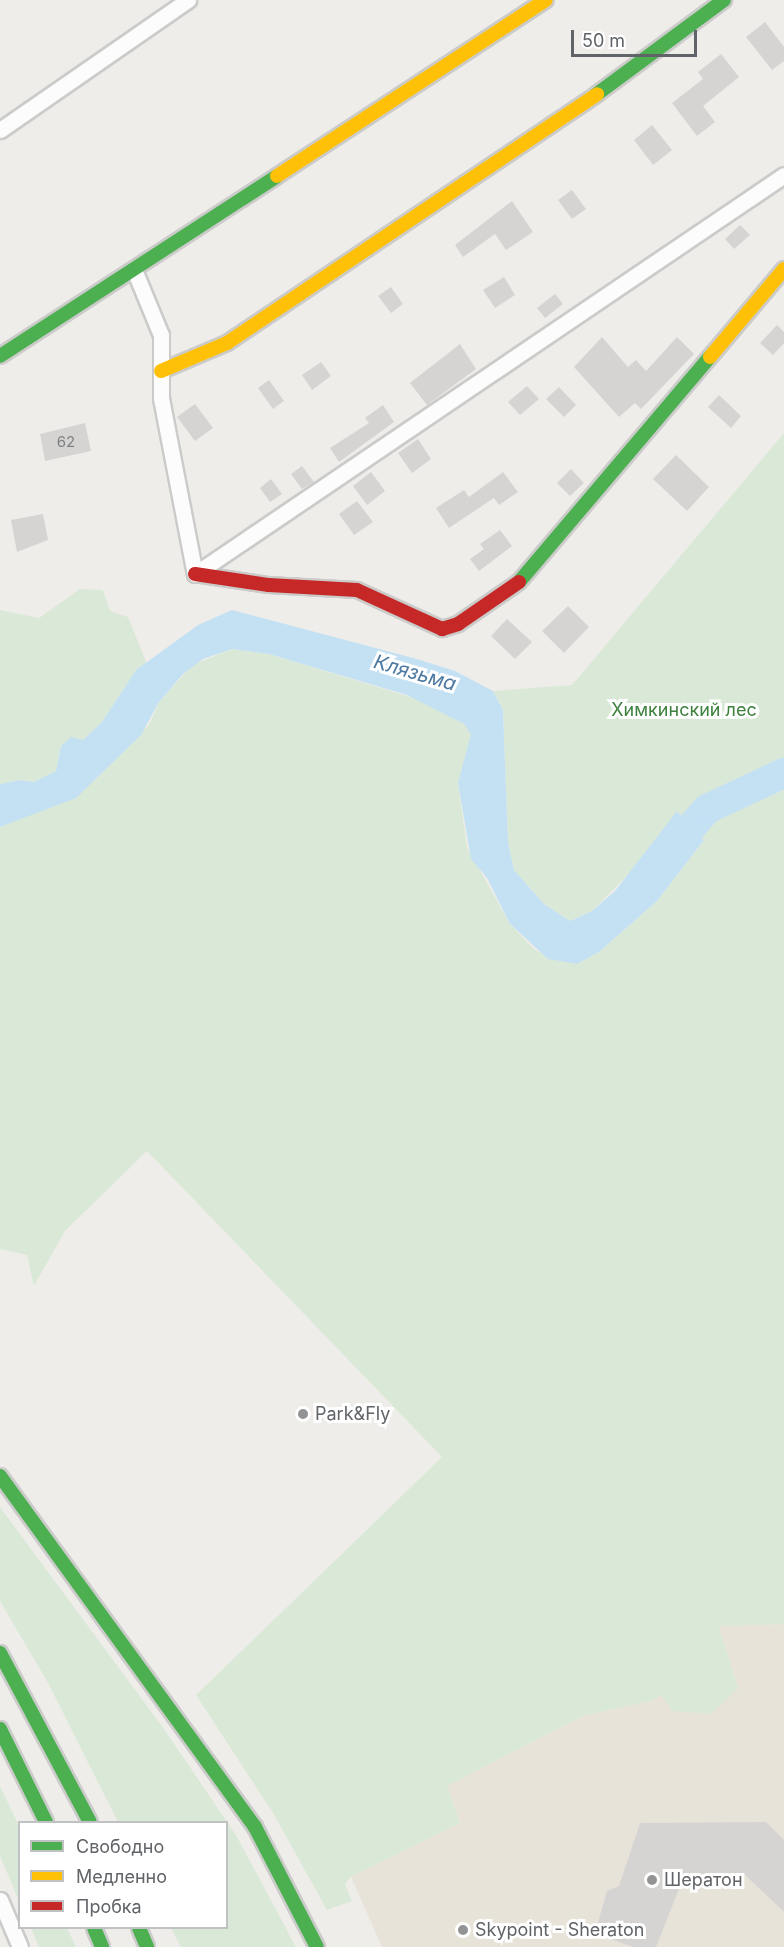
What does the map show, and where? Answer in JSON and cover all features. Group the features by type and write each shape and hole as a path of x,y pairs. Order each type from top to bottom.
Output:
{"main road":[{"path":"0,356 135,272 546,0"},
{"path":"161,370 227,343 586,102 724,0"},
{"path":"195,574 269,585 357,590 442,629 458,624 521,580 784,269"},
{"path":"0,1476 255,1827 317,1947"},
{"path":"0,1653 89,1821"},
{"path":"0,1729 46,1821"},
{"path":"94,1929 102,1947"},
{"path":"139,1929 147,1947"}],"street":[{"path":"0,130 188,0"},
{"path":"135,272 160,335 161,398 195,574 784,175"},
{"path":"0,1900 20,1947"}],"shaded area":[{"path":"784,1624 784,1947 382,1947 351,1877 460,1823 447,1786 583,1716 651,1701 661,1694 738,1688 719,1626"}],"green space":[{"name":"Химкинский лес","path":"784,433 784,1624 719,1626 738,1688 711,1714 672,1711 661,1695 651,1701 583,1716 447,1786 460,1823 351,1877 345,1884 352,1901 327,1910 273,1813 196,1695 442,1457 147,1151 65,1231 34,1286 27,1255 0,1249 0,827 94,781 149,725 159,702 192,665 232,649 269,654 420,700 464,724 472,734 458,783 467,847 510,924 537,951 577,964 599,952 657,901 704,840 677,811 637,866 592,911 570,921 544,904 514,870 508,842 503,710 493,691 572,685"},
{"path":"80,589 103,590 110,611 128,617 147,664 136,670 102,722 83,740 61,746 56,771 34,782 21,780 0,784 0,610 39,618"},
{"path":"0,1507 164,1729 226,1821 117,1821 48,1683 0,1601"},
{"path":"0,1786 18,1824 18,1899 0,1856"},
{"path":"228,1823 296,1947 181,1947 172,1929 228,1929"},
{"path":"31,1929 67,1929 76,1947 39,1947"}],"water":[{"path":"232,610 417,659 455,671 493,691 503,710 508,842 514,870 544,904 570,921 592,911 615,891 677,811 704,840 657,901 599,952 577,964 548,959 510,924 487,878 471,859 458,783 471,734 464,724 407,695 269,654 232,649 203,659 183,674 159,702 141,735 76,798 0,827 0,784 21,780 34,782 56,771 61,746 71,737 83,740 102,722 136,670 198,625"}],"building":[{"path":"765,22 784,47 784,61 772,70 746,37"},
{"path":"721,54 739,77 703,106 715,122 697,136 672,103 703,79 698,72"},
{"path":"652,125 672,150 653,165 634,140"},
{"path":"572,190 586,209 572,219 558,200"},
{"path":"512,201 533,232 506,250 495,234 463,257 455,245"},
{"path":"740,225 750,235 734,249 725,239"},
{"path":"504,277 515,295 495,308 483,290"},
{"path":"391,287 403,304 391,313 378,296"},
{"path":"555,294 563,304 545,318 537,308"},
{"path":"777,325 784,332 784,343 773,355 760,343"},
{"path":"602,337 628,367 636,360 646,371 677,337 694,354 641,409 635,403 619,417 574,367"},
{"path":"460,344 476,369 427,405 410,383"},
{"path":"321,362 331,376 312,390 302,375"},
{"path":"269,380 284,401 273,409 258,388"},
{"path":"527,386 539,399 520,415 508,402"},
{"path":"559,387 576,405 564,417 546,399"},
{"path":"719,395 741,416 731,428 708,407"},
{"path":"195,404 213,428 195,441 177,417"},
{"path":"383,405 394,422 339,462 330,448 369,423 365,418"},
{"path":"85,423 91,451 45,461 40,434"},
{"path":"418,439 431,459 412,473 398,453"},
{"path":"676,455 709,487 687,511 653,479"},
{"path":"302,466 314,482 302,489 291,474"},
{"path":"571,469 584,483 570,496 557,483"},
{"path":"371,472 385,491 367,505 353,486"},
{"path":"503,472 518,492 499,505 494,498 449,528 436,508 464,490 469,497"},
{"path":"271,479 282,494 270,502 260,488"},
{"path":"357,501 373,522 354,535 339,514"},
{"path":"43,514 48,540 17,552 11,520"},
{"path":"500,530 512,546 479,571 470,559 484,549 480,544"},
{"path":"568,606 589,627 564,653 542,631"},
{"path":"507,619 532,642 515,659 491,636"},
{"name":"Шератон","path":"766,1822 784,1840 784,1912 743,1873 685,1874 656,1947 633,1947 595,1933 607,1891 619,1886 640,1823"}],"waterway":[{"name":"Клязьма","path":"666,856 707,809 784,773"}],"traffic: fast":[{"path":"597,94 724,0"},
{"path":"0,356 277,176"},
{"path":"519,582 710,357"},
{"path":"0,1476 255,1827 317,1947"},
{"path":"0,1653 89,1821"},
{"path":"0,1729 46,1821"},
{"path":"94,1929 102,1947"},
{"path":"139,1929 147,1947"}],"traffic: slow":[{"path":"277,176 546,0"},
{"path":"161,371 227,343 597,94"},
{"path":"710,357 784,269"}],"traffic: jam":[{"path":"195,574 269,585 357,590 442,629 458,624 519,582"}],"place":[{"name":"Park&Fly","path":"303,1414"},
{"name":"Шератон","path":"652,1880"},
{"name":"Skypoint - Sheraton","path":"463,1930"}]}
